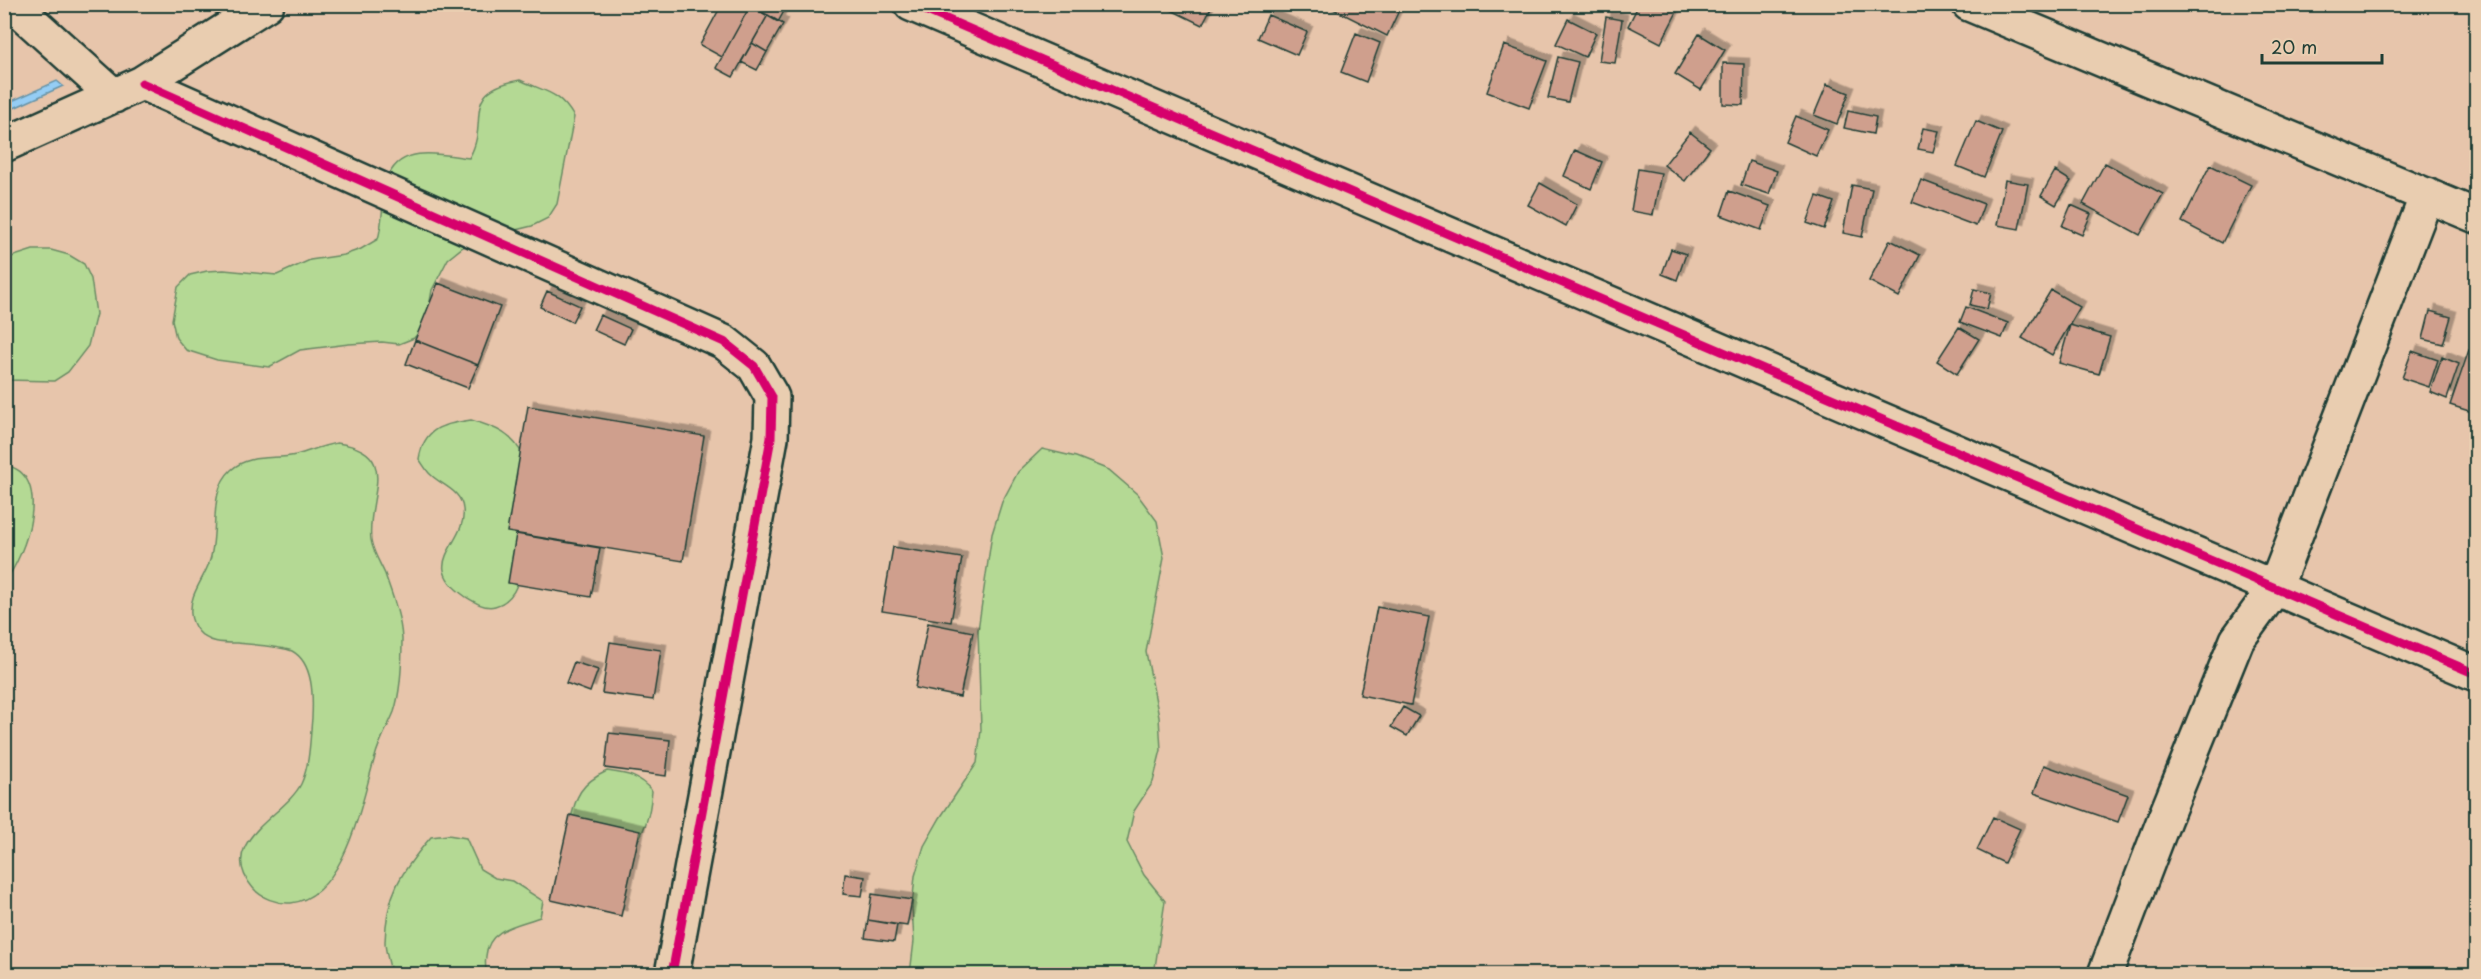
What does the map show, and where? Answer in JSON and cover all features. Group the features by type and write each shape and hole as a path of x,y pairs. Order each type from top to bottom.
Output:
{"street":[{"path":"12,4 128,90 724,342 754,366 772,397 771,438 672,975"},
{"path":"4,146 128,90 267,4"},
{"path":"910,4 2476,674"},
{"path":"1969,4 2476,216"},
{"path":"2105,975 2164,820 2237,640 2275,588 2427,195"}],"green space":[{"path":"520,80 557,97 574,117 557,204 548,218 532,226 479,239 463,247 448,259 432,290 426,324 414,338 399,344 382,342 349,344 300,350 269,367 217,360 186,350 176,338 172,320 178,287 190,275 224,270 277,275 310,260 344,255 361,249 378,239 386,182 395,165 414,155 424,154 469,158 478,132 482,100 489,92 501,85"},
{"path":"33,250 51,250 69,255 84,264 91,279 96,314 88,346 68,372 54,381 5,380 5,259"},
{"path":"471,420 496,429 509,437 520,450 525,464 516,526 520,542 520,570 517,585 506,601 491,607 466,597 451,585 445,573 444,563 447,553 462,521 462,503 455,493 430,474 419,459 425,440 436,429 451,423"},
{"path":"337,443 357,448 369,456 375,466 377,479 371,540 385,574 400,622 402,639 400,685 394,712 377,751 357,820 338,865 326,884 310,897 291,903 280,902 270,900 256,892 243,872 242,857 247,843 256,831 293,796 304,777 312,718 312,691 308,672 305,664 292,651 206,638 194,626 191,607 194,594 212,552 219,490 231,470 246,461 296,455"},
{"path":"1042,449 1076,457 1109,470 1137,494 1157,521 1164,558 1146,652 1159,717 1161,750 1153,782 1134,811 1127,842 1144,875 1165,901 1154,974 910,974 914,941 912,907 915,876 924,846 977,763 981,730 978,630 992,534 1002,502 1018,472"},
{"path":"5,465 20,472 29,483 32,499 27,535 21,553 5,581"},
{"path":"607,771 632,776 652,791 646,824 629,852 570,824 577,798 585,786"},
{"path":"448,835 466,838 480,869 495,878 512,881 543,901 540,917 514,925 498,933 492,939 486,959 488,974 391,974 385,942 388,910 392,897 411,861 431,837"}],"water":[{"path":"57,81 63,86 5,112 5,104"}],"building":[{"path":"722,4 750,6 722,57 700,45"},
{"path":"747,4 788,4 778,22"},
{"path":"1159,4 1213,4 1202,25"},
{"path":"1333,4 1402,4 1387,36 1331,8"},
{"path":"1639,4 1681,4 1661,43 1628,26"},
{"path":"750,6 768,15 733,77 716,68"},
{"path":"768,15 783,24 767,52 752,43"},
{"path":"1268,15 1307,32 1297,55 1258,38"},
{"path":"1606,17 1622,20 1615,63 1599,61"},
{"path":"1568,19 1596,33 1585,57 1556,44"},
{"path":"1356,33 1380,43 1366,82 1341,72"},
{"path":"1699,34 1725,50 1701,90 1675,74"},
{"path":"752,43 767,52 757,70 741,62"},
{"path":"1504,45 1547,61 1529,108 1487,92"},
{"path":"1558,57 1578,62 1568,102 1548,98"},
{"path":"1723,63 1744,64 1743,105 1723,104"},
{"path":"1827,84 1849,93 1837,124 1814,115"},
{"path":"1848,111 1876,117 1873,134 1844,128"},
{"path":"1796,116 1828,130 1816,156 1785,142"},
{"path":"1976,121 2002,132 1984,177 1957,166"},
{"path":"1923,128 1939,131 1933,152 1918,149"},
{"path":"1690,132 1710,148 1685,181 1664,165"},
{"path":"1575,150 1602,162 1591,189 1564,176"},
{"path":"1749,161 1777,171 1769,194 1741,185"},
{"path":"2105,163 2163,194 2140,235 2083,204"},
{"path":"2210,165 2251,185 2222,243 2182,222"},
{"path":"1638,169 1661,173 1653,215 1631,211"},
{"path":"2055,171 2071,181 2056,205 2041,196"},
{"path":"1921,180 1984,204 1976,226 1912,202"},
{"path":"2005,180 2028,184 2019,229 1997,225"},
{"path":"1540,183 1577,204 1566,226 1528,205"},
{"path":"1852,185 1872,189 1862,237 1843,233"},
{"path":"1729,191 1770,206 1761,230 1721,215"},
{"path":"1817,196 1834,202 1824,229 1807,223"},
{"path":"2071,205 2091,214 2082,235 2062,226"},
{"path":"1890,240 1920,255 1899,297 1869,281"},
{"path":"1671,249 1686,254 1677,280 1662,274"},
{"path":"438,283 500,307 478,365 415,340"},
{"path":"1974,289 1991,293 1987,309 1970,305"},
{"path":"2051,290 2080,307 2052,355 2022,338"},
{"path":"547,291 580,306 572,322 540,307"},
{"path":"1966,307 2008,323 2002,338 1960,322"},
{"path":"2430,311 2451,317 2443,344 2423,339"},
{"path":"600,315 631,329 624,344 593,330"},
{"path":"2070,325 2110,337 2099,374 2059,363"},
{"path":"1959,327 1979,339 1957,374 1937,361"},
{"path":"415,340 478,365 468,388 406,364"},
{"path":"2469,350 2476,353 2476,397 2472,412 2450,405"},
{"path":"2412,351 2438,360 2429,387 2402,378"},
{"path":"2442,357 2459,364 2447,399 2430,392"},
{"path":"528,406 704,436 683,561 507,532"},
{"path":"516,534 600,548 591,597 508,583"},
{"path":"893,547 962,558 951,622 882,611"},
{"path":"1377,607 1429,617 1411,705 1360,695"},
{"path":"928,623 973,632 960,697 915,688"},
{"path":"610,642 661,650 653,700 602,693"},
{"path":"574,662 598,670 590,692 566,683"},
{"path":"1403,707 1419,716 1407,736 1391,727"},
{"path":"609,733 670,740 666,776 605,768"},
{"path":"2044,765 2128,795 2118,822 2034,793"},
{"path":"570,815 640,831 621,916 551,900"},
{"path":"1993,817 2020,829 2004,863 1977,850"},
{"path":"845,874 865,877 862,896 843,894"},
{"path":"872,894 912,900 907,926 868,920"},
{"path":"868,920 897,925 894,942 865,938"}],"cycle path":[{"path":"911,4 2476,674"},
{"path":"142,83 724,342 754,366 772,397 771,438 672,974"}]}
